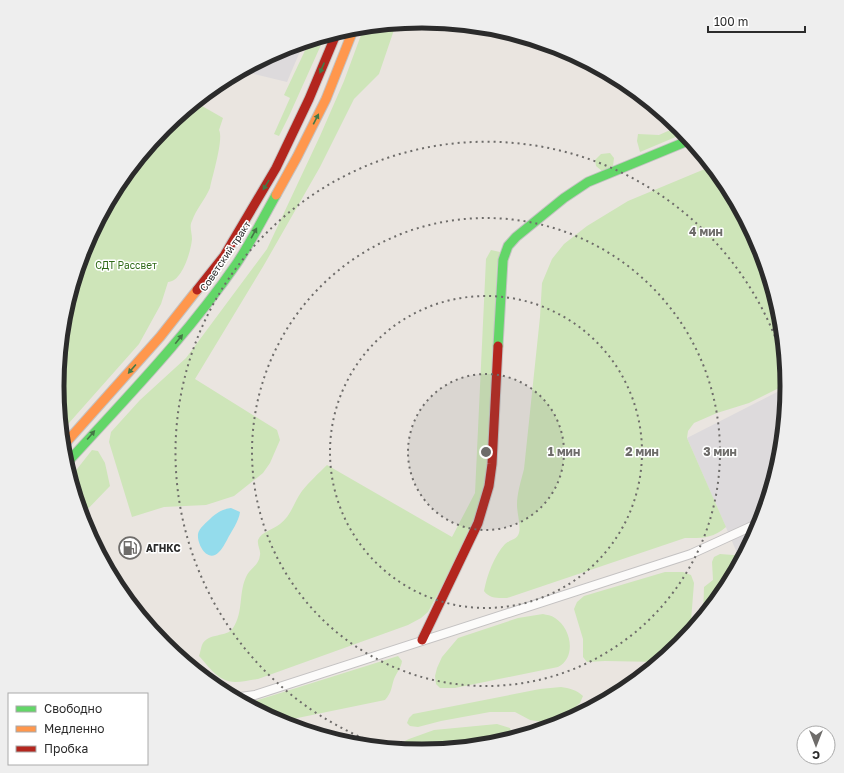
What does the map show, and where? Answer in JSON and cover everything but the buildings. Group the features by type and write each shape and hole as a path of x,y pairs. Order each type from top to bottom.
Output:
{"main road":[{"name":"Советский тракт","path":"71,459 171,349 237,263 297,157 326,99 351,35"},
{"name":"Советский тракт","path":"68,440 160,337 224,256 276,168 309,99 334,39"},
{"path":"422,640 478,522 488,486 492,464 503,260 508,246 516,237 564,198 588,182 684,142"}],"street":[{"path":"243,697 255,695 691,554 752,526"}],"shaded area":[{"path":"301,49 287,82 249,73 285,55"},
{"path":"780,391 780,410 774,456 761,502 744,545 738,555 687,438"}],"green space":[{"path":"394,29 379,74 354,99 320,167 264,265 195,379 277,430 280,440 270,463 263,473 234,496 206,505 164,507 132,517 109,442 111,432 140,400 186,358 267,249 344,81 362,33"},
{"path":"322,42 279,136 274,134 290,98 284,95 307,47"},
{"name":"СДТ Рассвет","path":"200,105 223,118 219,130 219,149 210,188 191,223 192,239 185,265 178,277 173,281 168,282 161,304 139,344 66,426 64,410 64,363 70,317 91,249 100,228 112,207 138,168 152,150"},
{"path":"668,131 673,131 678,136 640,152 637,141 638,134 659,135"},
{"path":"610,153 614,158 613,166 602,171 596,166 595,160 601,154"},
{"path":"706,168 720,187 744,228 761,271 774,317 780,363 780,388 749,403 717,413 694,423 688,431 687,438 726,527 721,531 711,536 702,538 685,538 507,598 494,598 486,594 484,591 489,572 494,560 505,544 517,537 520,527 517,500 524,469 540,317 542,283 552,259 564,244 587,226 628,201"},
{"path":"491,250 500,252 497,266 488,467 485,490 464,545 428,612 421,618 408,625 258,679 235,682 219,677 199,656 202,645 209,638 226,633 233,628 239,615 244,582 247,575 257,564 259,558 260,553 258,540 265,533 284,521 302,491 327,465 452,537 475,493 486,259"},
{"path":"92,450 98,451 105,463 110,486 86,511 83,502 74,473"},
{"path":"720,554 739,555 720,586 703,608 704,587 713,580 712,562 714,557"},
{"path":"665,572 683,572 691,575 694,583 691,624 651,662 587,662 583,657 583,639 574,609 577,602 584,596"},
{"path":"543,614 552,616 561,623 565,628 570,642 568,657 558,667 455,688 440,688 436,684 435,676 442,657 458,638 518,618"},
{"path":"398,656 402,661 390,692 385,700 289,720 252,702"},
{"path":"561,687 578,692 583,696 580,703 571,711 561,717 546,723 530,720 515,712 490,712 418,727 410,726 407,723 413,714 540,689"},
{"path":"497,724 510,728 512,734 469,742 422,745 398,744 434,730"},
{"path":"336,734 350,736 352,738"}],"water":[{"path":"231,508 240,512 237,523 221,550 215,555 208,555 200,546 198,534 212,517 223,510"}],"traffic: fast":[{"path":"498,346 503,260 508,246 516,237 564,198 588,182 684,142"},
{"path":"71,459 176,342 218,290 237,263 276,195"}],"traffic: slow":[{"path":"276,195 326,99 351,35"},
{"path":"68,440 160,337 197,290"}],"traffic: jam":[{"path":"197,290 224,256 276,168 309,99 334,39"},
{"path":"422,640 478,523 489,486 492,464 498,346"}],"place":[{"name":"АГНКС","path":"130,548"}]}
